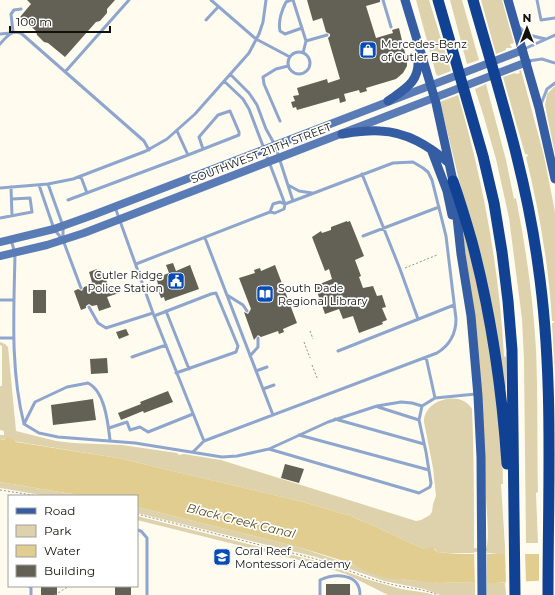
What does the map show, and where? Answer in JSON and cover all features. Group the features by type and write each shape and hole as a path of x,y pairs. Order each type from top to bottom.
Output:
{"highway":[{"path":"438,0 483,156 494,204 502,252 508,300 513,377 513,522 515,595"},
{"path":"473,0 502,98 526,192 541,287 547,356 548,595"},
{"path":"453,180 472,242 489,320 504,416 508,479 513,522"},
{"path":"548,520 554,508 555,493"}],"main road":[{"path":"405,0 434,98 453,180 461,254 471,316 480,457 482,594"},
{"path":"508,0 527,62 555,179"},
{"path":"388,101 407,88 414,80 418,68 419,48"},
{"name":"SOUTHWEST 211TH STREET","path":"0,242 54,229 115,207 523,50"},
{"name":"SOUTHWEST 211TH STREET","path":"0,256 63,240 527,62"},
{"path":"342,134 380,130 405,136 431,148 449,163"},
{"path":"431,148 447,191 461,254"}],"lane":[{"path":"65,72 129,0"},
{"path":"211,0 256,39 290,57"},
{"path":"0,188 48,184 81,177 149,150 162,142 177,131 249,53 263,22 266,0"},
{"path":"302,28 285,34 280,32 279,27 286,2 292,0 302,28 306,41 303,53"},
{"path":"383,0 391,27"},
{"path":"537,0 541,20 555,18"},
{"path":"206,20 218,6"},
{"path":"12,33 11,14 14,10 21,9"},
{"path":"514,20 527,34 537,38 546,39"},
{"path":"0,44 12,33"},
{"path":"0,34 22,34 144,141 149,150"},
{"path":"306,41 327,35"},
{"path":"523,50 555,35"},
{"path":"295,53 303,53 309,56 310,67 305,73 298,75 291,71 288,66 290,57 295,53"},
{"path":"527,62 542,59 555,63"},
{"path":"280,121 264,84 263,77 276,69 288,66"},
{"path":"230,74 249,93 257,105 266,129 275,145 293,201"},
{"path":"136,264 270,212 275,213 284,209 285,204 252,115 246,103 224,81"},
{"path":"539,108 547,89 555,83"},
{"path":"68,200 188,155 203,149 238,135 239,132 230,111 218,115 199,137 203,149"},
{"path":"177,131 188,155"},
{"path":"193,452 204,441 441,350 451,340 456,325 446,236 430,176 423,168 413,162 393,163 285,204 280,202 273,204 270,212"},
{"path":"362,174 418,319"},
{"path":"81,177 87,193"},
{"path":"48,184 63,226 63,240"},
{"path":"39,185 54,229 63,240 81,288"},
{"path":"288,185 299,191 314,193"},
{"path":"10,187 12,216"},
{"path":"0,218 32,212 30,198 12,199"},
{"path":"115,207 176,373 204,441"},
{"path":"363,236 439,207"},
{"path":"205,238 273,415"},
{"path":"11,240 15,253 14,338 18,402 24,424 39,433 79,440 110,440 222,457 237,456 269,449 335,419 377,406 402,402 422,406"},
{"path":"89,307 98,323 106,328 166,311 216,293 238,346 236,352 176,373"},
{"path":"227,295 243,305 247,311"},
{"path":"0,300 14,300"},
{"path":"338,351 454,305"},
{"path":"166,311 189,369"},
{"path":"0,338 14,338"},
{"path":"250,356 258,347 258,338"},
{"path":"132,357 166,345"},
{"path":"426,357 435,398"},
{"path":"256,371 266,367"},
{"path":"24,424 35,402 67,388 88,384 96,388 101,396 109,428 110,440"},
{"path":"263,389 274,385"},
{"path":"269,449 419,493 430,487 431,483 419,420 422,406 435,398 477,394"},
{"path":"377,406 419,420"},
{"path":"109,428 127,422 130,430 140,427 148,432 193,414"},
{"path":"335,419 424,444"},
{"path":"299,435 429,470"},
{"path":"138,530 141,531 147,538 147,595"},
{"path":"320,595 320,580 335,575 345,577 356,582 359,586 360,595"}],"path":[{"path":"402,269 437,255"},
{"path":"310,331 313,339"},
{"path":"304,342 310,358"},
{"path":"312,365 318,380"},
{"path":"0,490 32,495"},
{"path":"138,514 327,562 386,583 438,595"},
{"path":"55,595 67,587"}],"green space":[{"path":"416,0 429,0 451,71 438,76 436,74"},
{"path":"450,0 462,0 479,60 467,64"},
{"path":"481,0 502,0 514,43 510,44 512,48 506,48 506,50 496,54"},
{"path":"521,70 544,156 555,212 555,375 552,323 554,323 554,321 552,321 551,300 543,238 526,157 528,156 525,154 503,77 520,73 519,71"},
{"path":"486,84 506,160 514,199 516,198 531,292 537,367 538,492 536,493 538,543 526,543 524,361 522,319 509,218 496,159 475,89"},
{"path":"555,86 555,154 545,105 547,94"},
{"path":"458,95 475,159 494,257 502,323 504,356 506,357 506,388 503,388 474,241 440,102"},
{"path":"461,220 470,249 493,364 502,447 503,484 501,484 505,546 504,555 487,553 437,552 435,549 425,549 415,545 350,515 303,502 118,458 0,439 0,435 4,435 4,431 0,430 2,346 0,345 0,342 8,347 16,431 56,441 122,445 177,453 179,455 184,454 221,460 416,521 430,515 436,496 433,468 424,422 425,414 436,403 452,399 460,400 467,403 472,409 474,461 474,548 486,549 488,523 480,392 474,323"},
{"path":"0,482 78,495 41,495 0,488"},
{"path":"138,507 298,547 404,580 439,583 471,582 475,584 475,595 440,595 424,589 384,581 316,557 138,513"},
{"path":"138,516 320,562 366,579 401,589 434,595 388,595 346,574 315,564 138,520"},
{"path":"487,583 505,583 506,595 487,595"}],"water":[{"name":"Black Creek Canal","path":"10,438 16,442 118,458 303,502 350,515 425,549 432,547 437,552 457,554 555,554 555,580 475,584 471,582 439,583 386,578 368,572 347,562 298,547 138,507 138,495 78,495 0,482 0,439 5,440"}],"pier":[{"path":"487,551 487,585 475,586 474,552"},
{"path":"525,551 526,583 506,585 505,552"},
{"path":"539,552 555,552 555,582 539,582"}],"building":[{"path":"27,0 115,0 107,9 107,13 100,21 96,22 65,57 48,43 44,42 37,35 36,31 20,17 31,4"},
{"name":"Mercedes-Benz of Cutler Bay","path":"307,0 380,0 380,2 366,6 376,38 393,33 392,30 399,28 407,61 407,66 403,73 396,79 366,88 367,91 360,93 359,90 344,94 346,101 340,103 339,98 297,110 296,107 293,108 291,102 295,101 293,96 299,95 297,88 327,79 328,83 340,79 328,38 330,34 326,32 322,18 313,21"},
{"path":"350,221 364,256 355,260 361,276 359,277 363,288 373,286 377,296 382,295 386,307 382,308 387,320 382,322 383,324 359,333 353,316 343,319 339,309 325,314 315,286 332,279 329,269 325,271 312,237 321,231 322,233 331,230 331,227"},
{"name":"Cutler Ridge Police Station","path":"173,263 176,271 190,265 199,289 165,301 164,297 161,298 156,285 158,284 156,278 169,273 166,265"},
{"name":"South Dade Regional Library","path":"275,265 297,323 283,329 284,332 279,334 278,331 261,337 258,335 254,340 244,312 248,314 251,309 239,278 255,273 254,270 260,268 261,271"},
{"path":"97,269 98,273 103,271 109,288 116,286 119,293 107,297 111,307 99,311 97,305 92,306 89,304 86,308 81,310 74,291 78,289 82,291 84,287 90,285 89,283 92,282 89,272"},
{"path":"33,290 46,290 46,313 33,313"},
{"path":"126,329 129,335 119,339 116,332"},
{"path":"107,358 108,373 91,374 90,359"},
{"path":"168,391 173,402 144,413 143,411 121,420 118,413 141,404 140,402"},
{"path":"93,399 96,420 53,425 51,405"},
{"path":"285,464 304,469 299,483 281,478"},
{"path":"326,584 350,584 350,595 326,595"},
{"path":"41,587 57,587 57,595 41,595"},
{"path":"115,587 131,587 131,595 115,595"}],"place":[{"name":"Mercedes-Benz of Cutler Bay","path":"368,50"},
{"name":"Cutler Ridge Police Station","path":"176,281"},
{"name":"South Dade Regional Library","path":"265,294"},
{"name":"Coral Reef Montessori Academy","path":"222,557"}]}
